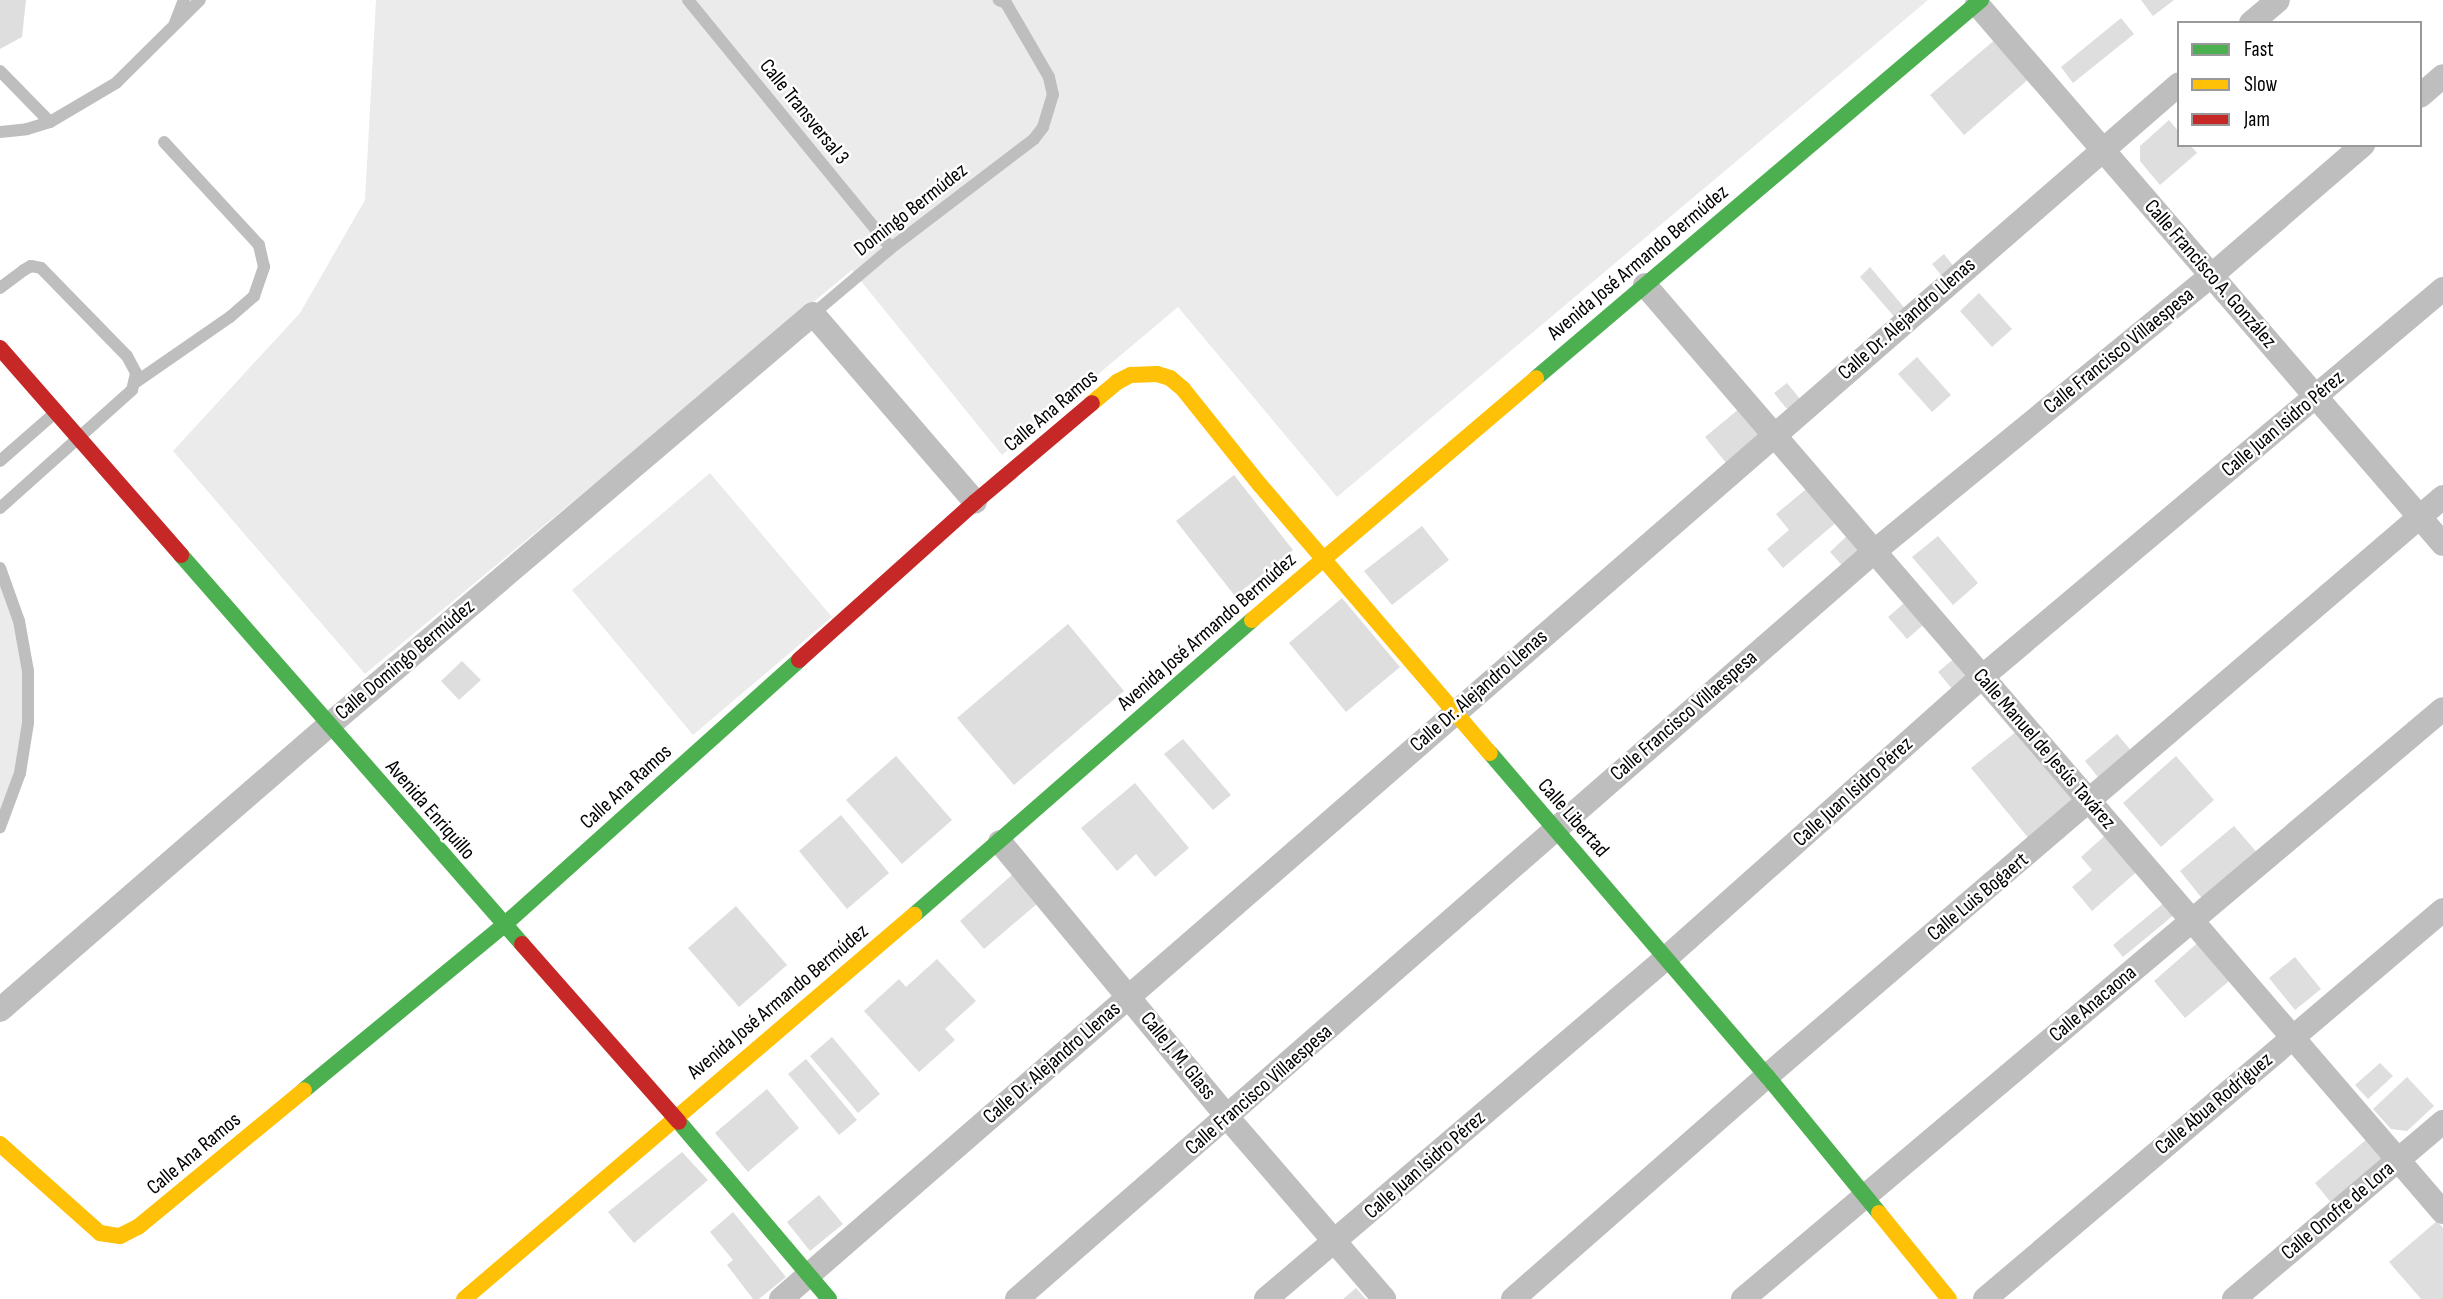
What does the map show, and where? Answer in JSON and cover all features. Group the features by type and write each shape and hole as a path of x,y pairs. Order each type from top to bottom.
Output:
{"street":[{"path":"2253,21 2278,0"},
{"name":"Calle Francisco A. González","path":"1979,2 2102,149 2443,544"},
{"name":"Avenida José Armando Bermúdez","path":"464,1299 674,1117 1000,842 1323,558 1979,2"},
{"path":"2422,94 2443,76"},
{"name":"Calle Dr. Alejandro Llenas","path":"781,1299 2177,86"},
{"name":"Calle Francisco Villaespesa","path":"1017,1299 1228,1118 1555,828 1876,550 2211,275 2361,147"},
{"name":"Calle Manuel de Jesús Tavárez","path":"1645,285 1876,550 1982,677 2443,1212"},
{"name":"Calle Juan Isidro Pérez","path":"1266,1299 1665,959 1982,677 2443,289"},
{"path":"813,314 975,502"},
{"name":"Calle Domingo Bermúdez","path":"0,1010 328,726 813,314"},
{"name":"Avenida Enriquillo","path":"0,348 328,726 674,1117 829,1299"},
{"name":"Calle Libertad","path":"1157,374 1170,378 1184,388 1259,485 1767,1076 1864,1198 1950,1299"},
{"name":"Calle Ana Ramos","path":"0,1144 92,1226 110,1236 120,1236 149,1219 504,925 975,502 1117,382 1131,375 1157,374"},
{"name":"Calle Luis Bogaert","path":"1513,1299 1767,1076 2443,497"},
{"name":"Calle Anacaona","path":"1743,1299 2443,709"},
{"name":"Calle J. M. Glass","path":"1000,842 1228,1118 1384,1299"},
{"name":"Calle Abua Rodríguez","path":"1985,1299 2443,909"},
{"name":"Calle Onofre de Lora","path":"2234,1299 2443,1122"}],"lane":[{"path":"170,33 184,0"},
{"path":"0,132 27,129 50,122 116,83 170,33 200,0"},
{"name":"Calle Transversal 3","path":"688,0 891,248"},
{"name":"Domingo Bermúdez","path":"813,314 891,248 1034,139 1049,112 1053,95 1049,77 1004,1"},
{"path":"0,71 50,122"},
{"path":"136,382 230,317 254,296 264,267 259,245 164,142"},
{"path":"0,288 31,266 41,268 127,356 136,373 132,390 0,508"},
{"path":"0,461 56,412"},
{"path":"0,568 19,621 28,671 28,723 20,774 0,827"}],"shaded area":[{"path":"376,0 1928,0 1337,497 1178,307 1002,455 852,270 365,674 173,451 300,313 365,200"},
{"path":"710,473 832,617 693,735 572,590"},
{"path":"0,583 7,594 29,692 18,792 0,829"}],"building":[{"path":"0,0 26,0 22,37 0,49"},
{"path":"2141,0 2174,0 2153,16"},
{"path":"2121,18 2134,34 2073,83 2061,67"},
{"path":"1997,38 2031,77 1964,135 1930,95"},
{"path":"2169,120 2177,130 2177,147 2192,147 2197,153 2160,185 2140,161 2140,146"},
{"path":"1944,254 1958,272 1946,281 1932,264"},
{"path":"1870,267 1908,312 1898,321 1860,277"},
{"path":"1979,293 2012,329 1992,347 1960,311"},
{"path":"1917,357 1951,395 1932,412 1898,374"},
{"path":"1787,383 1805,405 1798,411 1786,408 1774,393"},
{"path":"1740,408 1762,434 1727,464 1705,437"},
{"path":"1234,475 1293,550 1235,596 1176,521"},
{"path":"1810,486 1839,520 1783,568 1767,549 1789,530 1776,514"},
{"path":"1422,526 1449,560 1392,605 1364,571"},
{"path":"1849,534 1866,554 1847,571 1830,552"},
{"path":"1938,536 1978,583 1953,605 1912,557"},
{"path":"1342,598 1400,667 1346,712 1289,643"},
{"path":"1910,598 1929,620 1907,639 1888,617"},
{"path":"1068,624 1124,691 1014,785 957,718"},
{"path":"1957,656 1976,680 1958,696 1938,672"},
{"path":"462,661 481,680 459,700 441,681"},
{"path":"2017,731 2075,802 2030,840 1971,768"},
{"path":"2117,734 2135,755 2102,782 2085,761"},
{"path":"1183,739 1231,795 1213,810 1164,754"},
{"path":"896,756 952,820 902,864 846,800"},
{"path":"2176,756 2214,800 2161,847 2123,803"},
{"path":"1135,783 1189,848 1155,877 1136,854 1117,871 1081,828"},
{"path":"841,815 889,873 847,909 799,851"},
{"path":"2234,826 2260,856 2205,902 2180,871"},
{"path":"2110,831 2141,868 2092,911 2072,887 2092,870 2081,857"},
{"path":"1013,874 1038,903 984,949 960,921"},
{"path":"2165,902 2175,914 2123,957 2113,945"},
{"path":"736,906 787,965 739,1007 688,948"},
{"path":"2202,939 2234,977 2185,1018 2154,981"},
{"path":"2295,957 2321,989 2295,1010 2269,978"},
{"path":"937,959 976,1001 945,1029 955,1040 919,1072 864,1011 899,979 906,987"},
{"path":"832,1037 880,1094 858,1113 810,1056"},
{"path":"806,1059 857,1120 839,1135 788,1074"},
{"path":"2380,1063 2393,1076 2368,1099 2355,1085"},
{"path":"2407,1077 2434,1106 2407,1131 2391,1129 2373,1109"},
{"path":"767,1089 799,1128 748,1172 715,1133"},
{"path":"2367,1139 2385,1160 2337,1210 2315,1183"},
{"path":"682,1152 708,1180 634,1243 608,1212"},
{"path":"819,1195 843,1224 810,1251 787,1222"},
{"path":"733,1212 786,1277 759,1299 753,1299 727,1265 733,1260 710,1232"},
{"path":"2437,1221 2443,1228 2443,1299 2421,1299 2389,1262"},
{"path":"1356,1288 1366,1299 1343,1299"}],"traffic: fast":[{"path":"1536,378 1981,0"},
{"path":"181,555 522,944"},
{"path":"914,915 1252,620"},
{"path":"304,1090 504,925 799,660"},
{"path":"1490,753 1767,1076 1879,1213"},
{"path":"679,1122 829,1299"}],"traffic: slow":[{"path":"1092,403 1117,382 1131,375 1157,374 1170,378 1183,389 1260,485 1490,753"},
{"path":"1252,620 1536,378"},
{"path":"464,1299 914,915"},
{"path":"0,1144 100,1233 120,1236 138,1227 304,1090"},
{"path":"1879,1213 1949,1299"}],"traffic: jam":[{"path":"0,348 181,555"},
{"path":"799,660 975,502 1092,403"},
{"path":"522,944 679,1122"}]}
